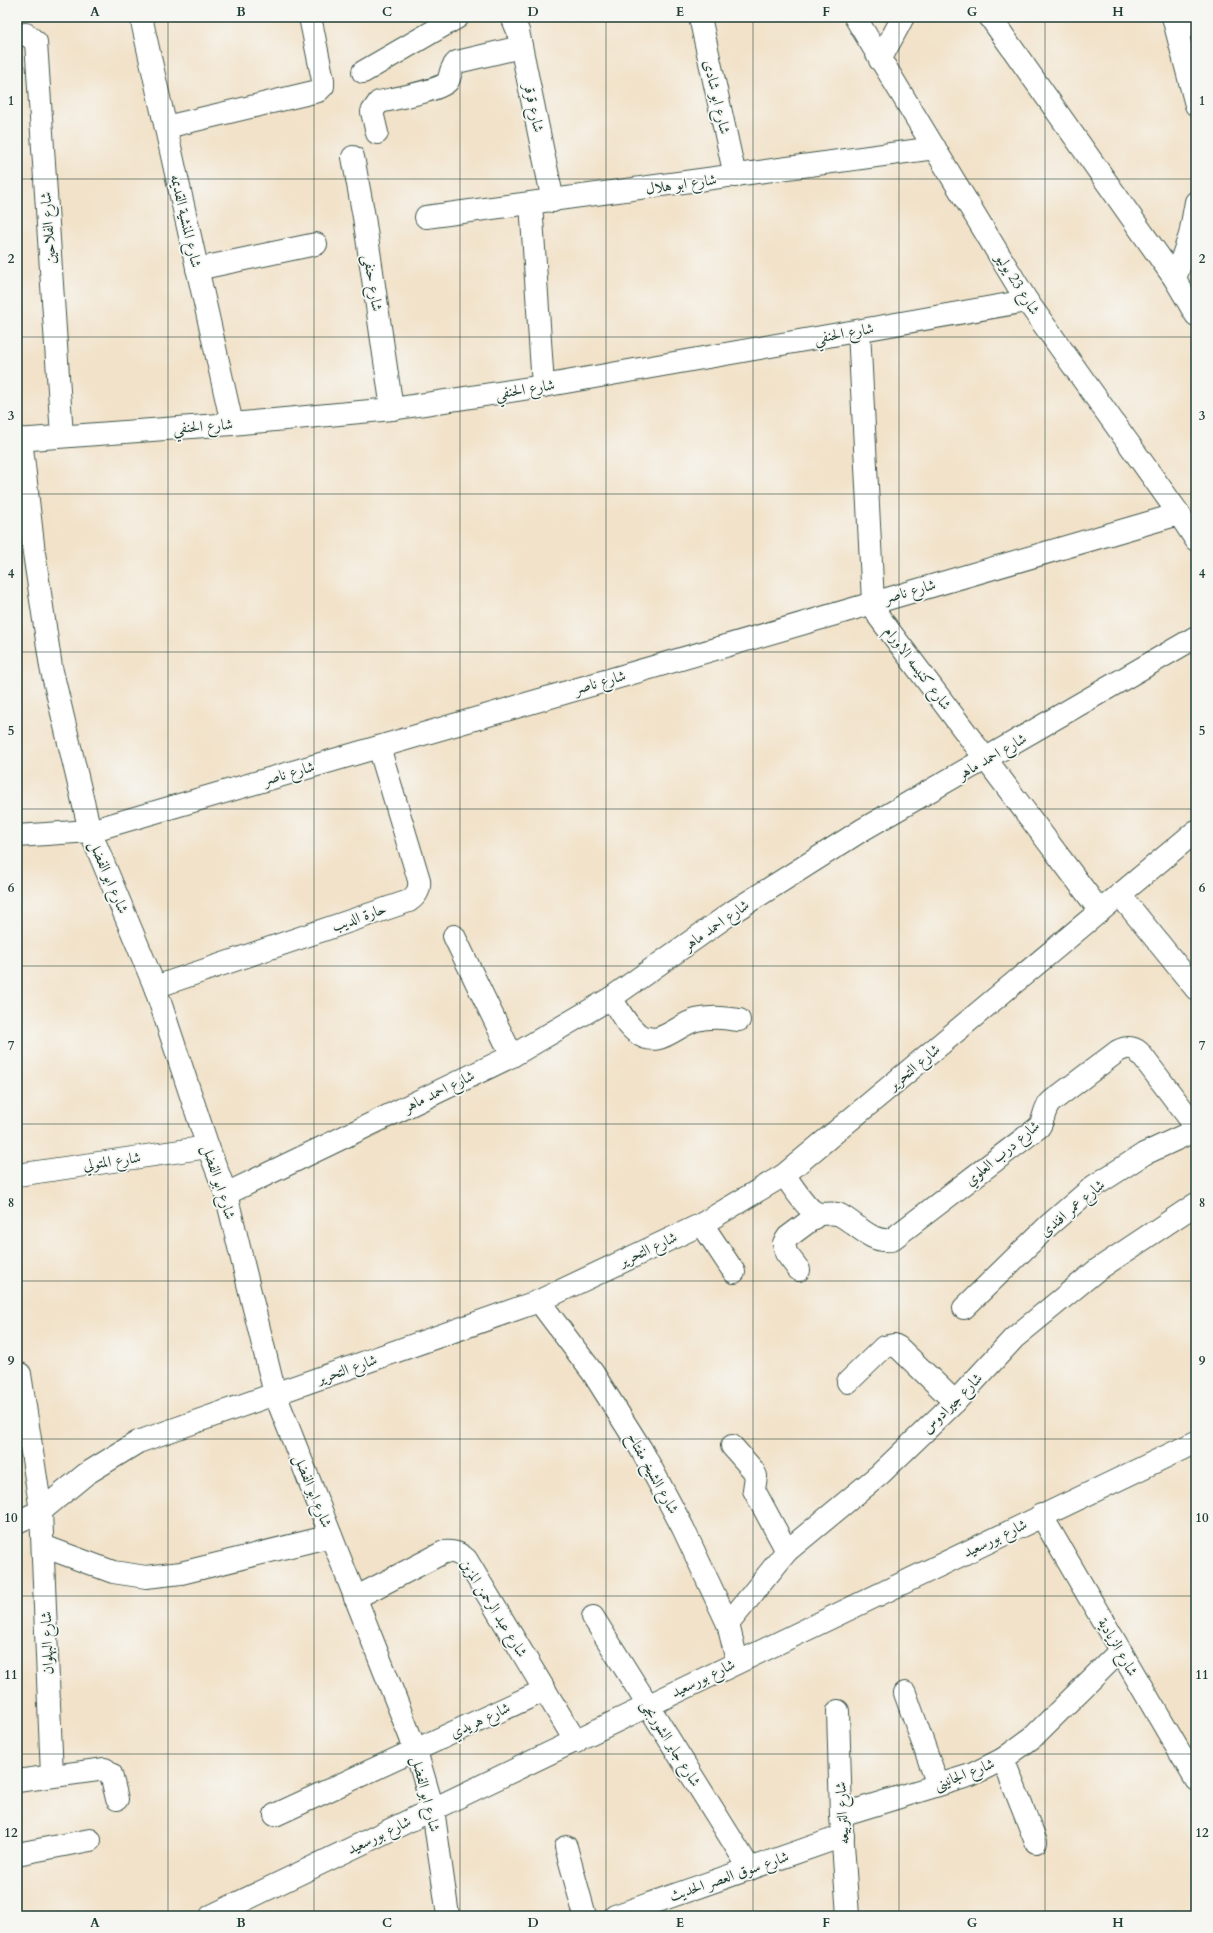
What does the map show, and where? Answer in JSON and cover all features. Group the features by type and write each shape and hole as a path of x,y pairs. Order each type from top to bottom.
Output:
{"street":[{"name":"شارع المنشية القديمه","path":"141,17 232,424"},
{"path":"166,127 318,91 322,86 323,80 310,17"},
{"path":"362,72 458,17"},
{"name":"شارع قرقر","path":"512,17 521,47 553,200"},
{"name":"شارع ابو شادى","path":"700,17 735,176"},
{"name":"شارع 23 يوليو","path":"855,17 1027,301 1180,514 1196,540"},
{"path":"880,60 903,17"},
{"path":"990,17 1175,278 1196,316"},
{"path":"1182,24 1196,104"},
{"name":"شارع الفلاحين","path":"17,35 26,34 36,42 62,436"},
{"path":"377,133 372,112 373,108 379,102 439,87 448,80 450,69 458,62 521,47"},
{"name":"شارع ابو هلال","path":"426,217 935,148"},
{"name":"شارع حنفى","path":"353,157 364,217 392,409"},
{"path":"1175,278 1190,235 1196,202"},
{"path":"531,203 543,386"},
{"path":"197,269 316,244"},
{"name":"شارع الحنفي","path":"19,439 232,424 392,409 543,386 1027,301"},
{"name":"شارع كنيسه الاورام","path":"860,331 873,602 879,616 1100,911"},
{"name":"شارع ابو الفضل","path":"19,439 51,667 90,831 155,987 208,1147 226,1194 275,1394 416,1750 433,1809 448,1916"},
{"name":"شارع ناصر","path":"17,836 90,831 873,602 1180,514"},
{"name":"شارع احمد ماهر","path":"226,1194 512,1056 611,998 734,911 862,830 986,760 1196,637"},
{"name":"حارة الديب","path":"155,987 409,901 413,898 419,890 419,880 379,747"},
{"name":"شارع التحرير","path":"17,1522 41,1511 86,1474 138,1442 538,1301 702,1224 784,1175 1196,831"},
{"path":"1120,895 1196,989"},
{"path":"454,936 512,1056"},
{"path":"611,998 632,1029 645,1038 661,1038 695,1020 717,1017 739,1020"},
{"name":"شارع درب العلوي","path":"819,1214 836,1214 880,1240 891,1240 897,1238 1039,1127 1048,1104 1122,1049 1131,1048 1139,1052 1196,1127"},
{"name":"شارع عمر افندى","path":"964,1308 1049,1225 1094,1186 1144,1154 1196,1130"},
{"name":"شارع المتولي","path":"17,1175 208,1147"},
{"path":"784,1175 809,1208 819,1214 788,1237 784,1243 786,1253 799,1270"},
{"name":"شارع جيرادوس","path":"728,1624 787,1551 879,1475 955,1402 1014,1338 1097,1270 1196,1204"},
{"path":"702,1224 734,1272"},
{"name":"شارع الشيخ مفتاح","path":"538,1301 593,1373 641,1449 683,1528 728,1624 737,1662"},
{"path":"848,1382 884,1347 894,1345 898,1347 955,1402"},
{"name":"شارع البهلوان","path":"20,1374 41,1511 52,1776"},
{"name":"شارع بورسعيد","path":"211,1916 576,1742 648,1705 1041,1515 1196,1442"},
{"path":"732,1446 753,1470 756,1476 754,1490 787,1551"},
{"name":"شارع الزيادية","path":"1041,1515 1196,1780"},
{"path":"43,1546 113,1572 146,1577 180,1573 331,1536"},
{"name":"شارع عبد الرحمن المزين","path":"355,1598 444,1552 456,1552 466,1559 576,1742"},
{"name":"شارع جابر الشوربجى","path":"593,1617 750,1868"},
{"name":"شارع الجانينى","path":"842,1825 938,1785 971,1775 1003,1759 1033,1738 1120,1651"},
{"name":"شارع هريدي","path":"275,1814 545,1690"},
{"path":"906,1693 938,1785"},
{"name":"شارع التربيعه","path":"838,1710 842,1825 848,1916"},
{"path":"1003,1759 1036,1842"},
{"path":"17,1781 105,1769 111,1774 117,1799"},
{"name":"شارع سوق العصر الحديث","path":"615,1916 750,1868 842,1825"},
{"path":"17,1854 90,1840"},
{"path":"566,1847 585,1916"}]}
